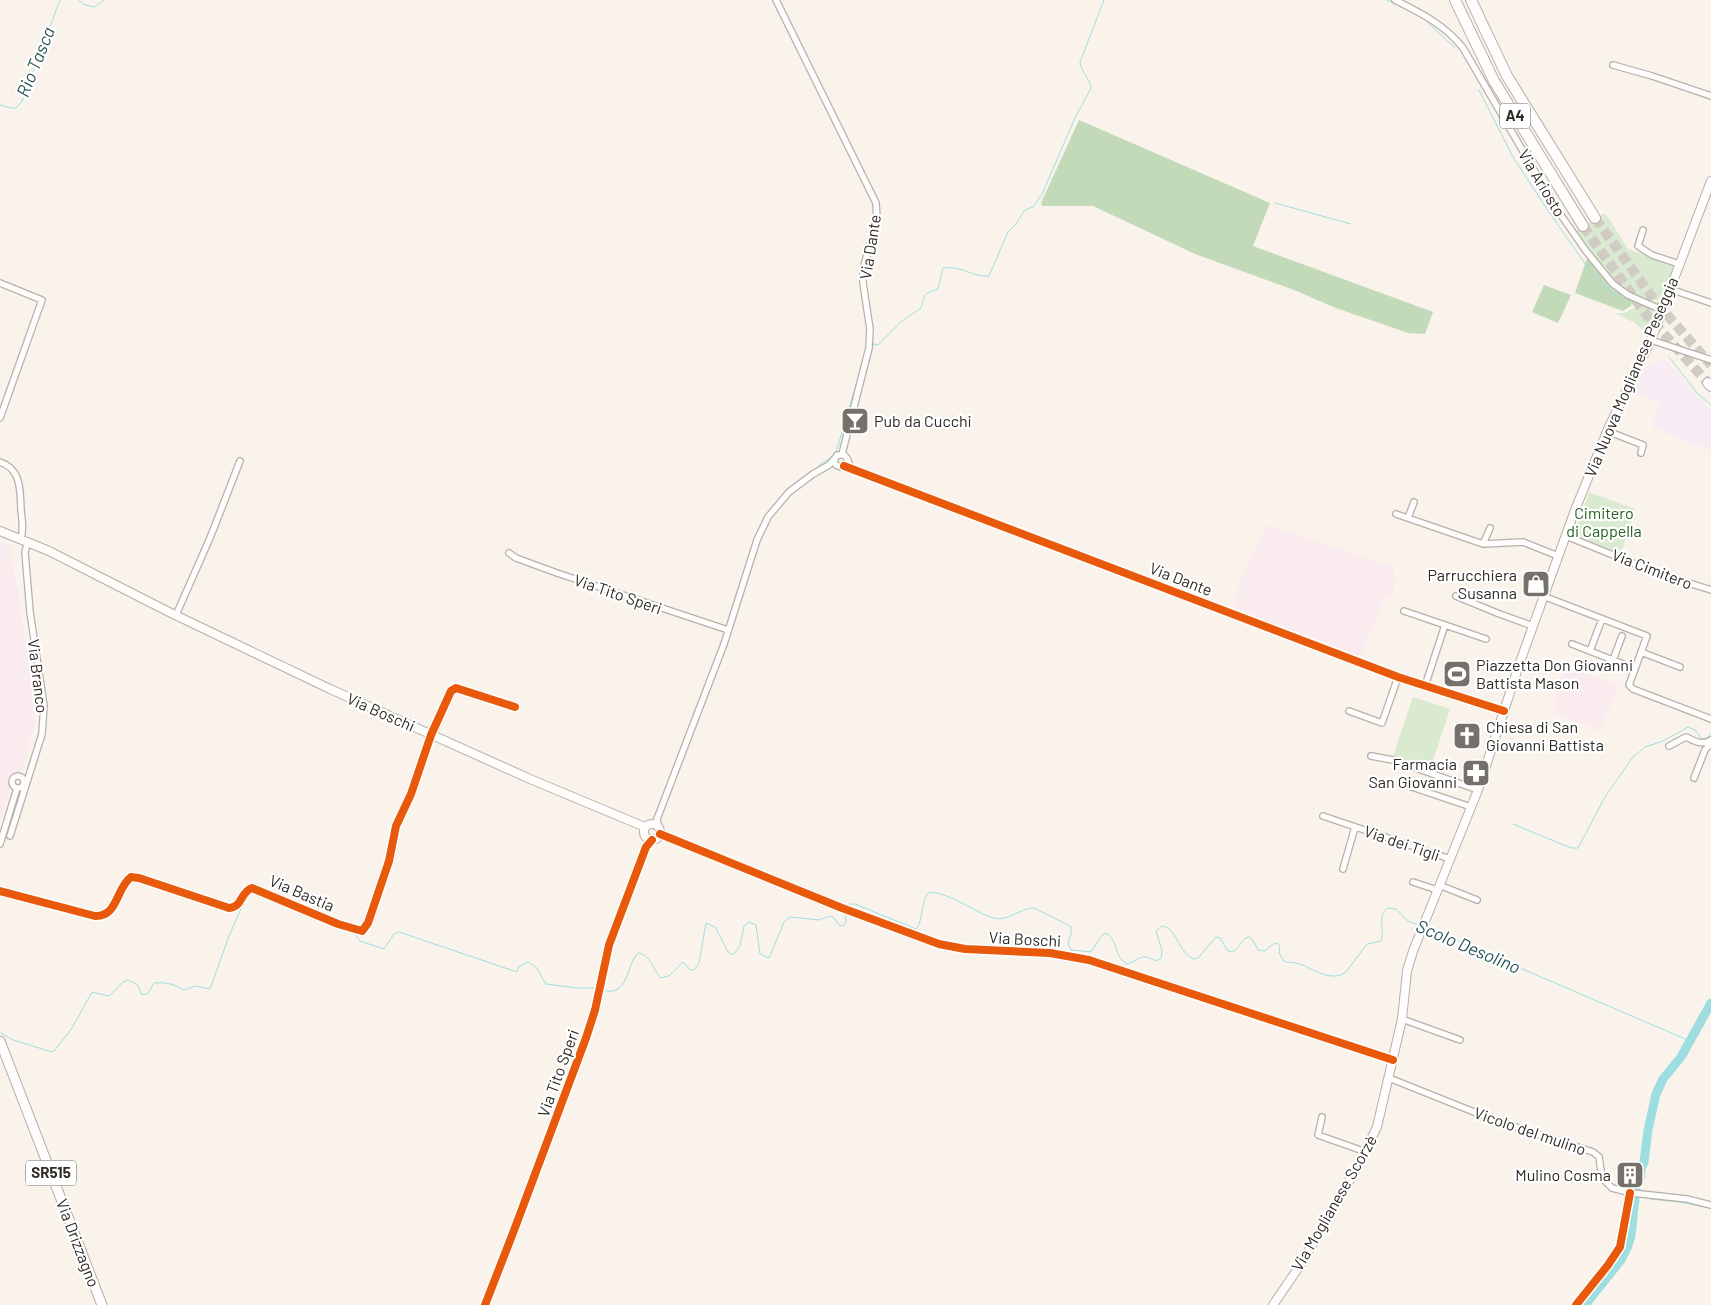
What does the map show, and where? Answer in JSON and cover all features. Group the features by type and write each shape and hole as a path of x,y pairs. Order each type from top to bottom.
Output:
{"highway":[{"name":"A4","path":"1455,0 1494,81 1583,226"},
{"name":"A4","path":"1471,0 1507,76 1595,218"}],"main road":[{"name":"Via Drizzagno","path":"0,1041 102,1305"}],"street":[{"name":"Via Dante","path":"776,0 876,203 878,219 863,269 862,283 870,329 869,348 842,454"},
{"name":"Via Ariosto","path":"1396,0 1437,22 1463,48 1556,208 1613,284 1628,296 1662,310"},
{"path":"1612,65 1711,96"},
{"name":"Via Nuova Moglianese Peseggia","path":"1504,711 1532,626 1558,556 1607,431 1651,340 1711,181"},
{"path":"1643,230 1638,246 1652,255 1679,264"},
{"path":"0,283 42,300 0,418"},
{"path":"1670,289 1711,303"},
{"path":"1651,340 1711,360"},
{"path":"1607,431 1643,445 1641,453"},
{"path":"830,466 837,455 842,454 848,460 851,468"},
{"path":"835,458 835,464 841,467"},
{"path":"841,467 848,460"},
{"path":"176,615 210,538 240,461"},
{"name":"Via Branco","path":"0,462 12,469 21,486 24,552 34,650 44,706 42,734 10,836"},
{"path":"654,826 659,837 649,839 644,832 654,826 728,630 751,554 768,517 789,492 813,474 830,466 841,467"},
{"name":"Via Dante","path":"841,467 851,468 1306,640 1398,677 1504,711"},
{"path":"1408,518 1414,502"},
{"path":"1396,514 1483,544 1522,542 1558,556"},
{"path":"1483,544 1490,528"},
{"name":"Via Boschi","path":"0,531 24,540 330,689 431,735 598,809 654,826 842,908 939,944 965,949 1050,953 1089,960 1393,1060"},
{"name":"Via Cimitero","path":"1566,536 1660,574 1711,590"},
{"name":"Via Tito Speri","path":"509,553 516,558 557,573 728,630"},
{"path":"1456,596 1532,626"},
{"path":"1543,596 1647,636 1629,686 1711,720"},
{"path":"1404,611 1486,639"},
{"path":"1590,651 1602,619"},
{"path":"1424,686 1445,625"},
{"path":"1613,660 1622,636"},
{"path":"1572,644 1628,666"},
{"path":"1641,652 1680,667"},
{"path":"1349,711 1382,723 1398,677"},
{"path":"431,735 451,690 456,688 515,708"},
{"name":"Via Moglianese Scorzè","path":"1273,1305 1301,1264 1366,1152 1377,1127 1402,1019 1408,966 1478,790 1504,711"},
{"name":"Via Bastia","path":"0,891 101,916 113,908 123,886 131,877 229,908 239,905 248,889 252,888 338,924 362,931 368,923 389,861 396,826 411,794 431,735"},
{"path":"1669,746 1686,737 1698,742 1706,743 1711,741"},
{"path":"1694,778 1705,750 1711,741"},
{"path":"1371,756 1393,760 1478,790"},
{"path":"1403,784 1471,807"},
{"path":"0,844 17,788"},
{"name":"Via dei Tigli","path":"1323,816 1450,860"},
{"name":"Via dei Tigli","path":"1343,869 1355,827"},
{"name":"Via Tito Speri","path":"485,1305 586,1038 601,985 609,945 649,839"},
{"path":"1413,882 1477,900"},
{"path":"1402,1019 1460,1040"},
{"name":"Vicolo del mulino","path":"1389,1078 1489,1118 1593,1152 1599,1157 1601,1173 1606,1183 1612,1188 1635,1194 1687,1199 1711,1205"},
{"path":"1322,1117 1318,1135 1366,1152"}],"shaded area":[{"path":"1662,356 1691,388 1692,392 1711,410 1711,446 1709,450 1652,427 1660,402 1633,393 1649,364 1656,366"},
{"path":"1267,525 1394,567 1393,577 1395,579 1392,598 1384,596 1361,658 1232,609 1243,574"},
{"path":"0,542 10,545 35,699 34,728 22,771 12,783 0,822"},
{"path":"1567,666 1619,686 1600,731 1552,712 1556,702 1555,692"}],"green space":[{"path":"1079,120 1270,203 1253,246 1433,312 1425,334 1408,333 1336,308 1294,290 1195,254 1093,206 1042,206 1041,203"},
{"path":"1605,213 1628,249 1676,265 1667,290 1661,299 1654,301 1646,299 1623,287 1605,270 1576,231"},
{"path":"1587,258 1612,289 1632,301 1631,306 1623,311 1575,293"},
{"path":"1544,285 1571,295 1558,323 1532,312"},
{"path":"1640,304 1654,313 1655,321 1649,336 1635,323 1615,313 1625,313"},
{"name":"Cimitero di Cappella","path":"1589,492 1635,509 1621,553 1574,535"},
{"path":"1462,664 1471,668 1465,686 1455,682"},
{"path":"1413,697 1450,709 1430,769 1393,756"}],"waterway":[{"name":"Rio Tasca","path":"0,105 16,108 22,101 60,0"},
{"name":"Rio Tasca","path":"79,0 83,4 94,7 104,0"},
{"path":"865,377 873,344 878,345 902,321 921,308 925,295 938,289 943,268 956,268 978,275 989,276 1008,232 1016,224 1024,211 1034,206 1042,194 1075,118 1091,88 1080,62 1104,0"},
{"path":"1387,0 1423,18 1455,48"},
{"path":"1479,90 1513,157 1547,209 1590,271 1614,296"},
{"path":"1275,203 1351,224"},
{"path":"1669,357 1698,394 1711,405"},
{"path":"818,466 836,452 859,375"},
{"path":"1513,824 1571,848 1578,848 1605,797 1632,758 1645,747 1663,741 1688,727 1695,730 1702,739 1707,738 1711,733"},
{"name":"Scolo Desolino","path":"248,892 355,934 360,941 384,949 394,934 399,932 517,972 519,966 528,962 536,967 546,984 577,988 598,988"},
{"name":"Scolo Desolino","path":"847,907 849,904 855,904 916,929 928,893 943,895 999,919 1034,908 1070,926 1072,931 1068,943 1071,950 1091,952 1102,935 1106,933 1113,940 1120,957 1127,964 1143,957 1156,961 1161,958 1162,951 1156,931 1162,926 1171,931 1184,950 1193,959 1198,958 1216,937 1220,938 1227,950 1232,952 1249,937 1253,940 1258,950 1265,951 1277,943 1280,946 1279,953 1284,961 1296,963 1333,976 1346,972 1367,944 1381,941 1382,915 1387,908 1396,909 1408,921 1421,926"},
{"name":"Scolo Desolino","path":"1,1033 13,1040 52,1052 72,1028 92,992 109,996 123,982 128,980 138,985 141,994 144,995 148,993 154,983 170,984 184,990 196,986 210,989 229,936 246,897"},
{"name":"Scolo Desolino","path":"602,990 617,990 622,986 638,953 646,956 661,978 669,976 683,962 690,970 694,970 699,963 706,923 715,927 728,952 733,955 740,946 744,926 749,922 756,925 760,954 769,958 784,922 790,917 819,920 830,916 839,925 843,926 846,922 845,913"},
{"name":"Scolo Desolino","path":"1427,928 1690,1041"},
{"path":"1585,1305 1621,1260 1627,1248 1631,1236 1637,1178 1644,1162 1648,1130 1656,1094 1663,1079 1681,1057 1711,1003"},
{"path":"1644,1162 1645,1178"},
{"path":"1634,1201 1638,1197"},
{"path":"1650,1199 1711,1208"},
{"path":"1634,1204 1640,1201"}],"tunnel":[{"path":"1595,218 1655,301 1711,365"},
{"path":"1583,226 1645,313 1708,383"}],"cycle path":[{"path":"844,466 1398,677 1504,711"},
{"path":"0,891 95,916 103,915 113,907 122,888 131,877 229,908 237,905 245,893 252,888 338,924 362,931 368,923 389,861 396,826 411,794 431,735 451,691 456,688 515,707"},
{"path":"660,834 842,908 939,944 965,949 1050,953 1089,960 1393,1060"},
{"path":"485,1305 586,1038 595,1010 609,945 646,847 652,840"},
{"path":"1576,1305 1620,1247 1630,1193"}],"place":[{"name":"Pub da Cucchi","path":"855,421"},
{"name":"Parrucchiera Susanna","path":"1536,584"},
{"name":"Piazzetta Don Giovanni Battista Mason","path":"1457,674"},
{"name":"Chiesa di San Giovanni Battista","path":"1467,736"},
{"name":"Farmacia San Giovanni","path":"1476,773"},
{"name":"Mulino Cosma","path":"1630,1175"}]}
